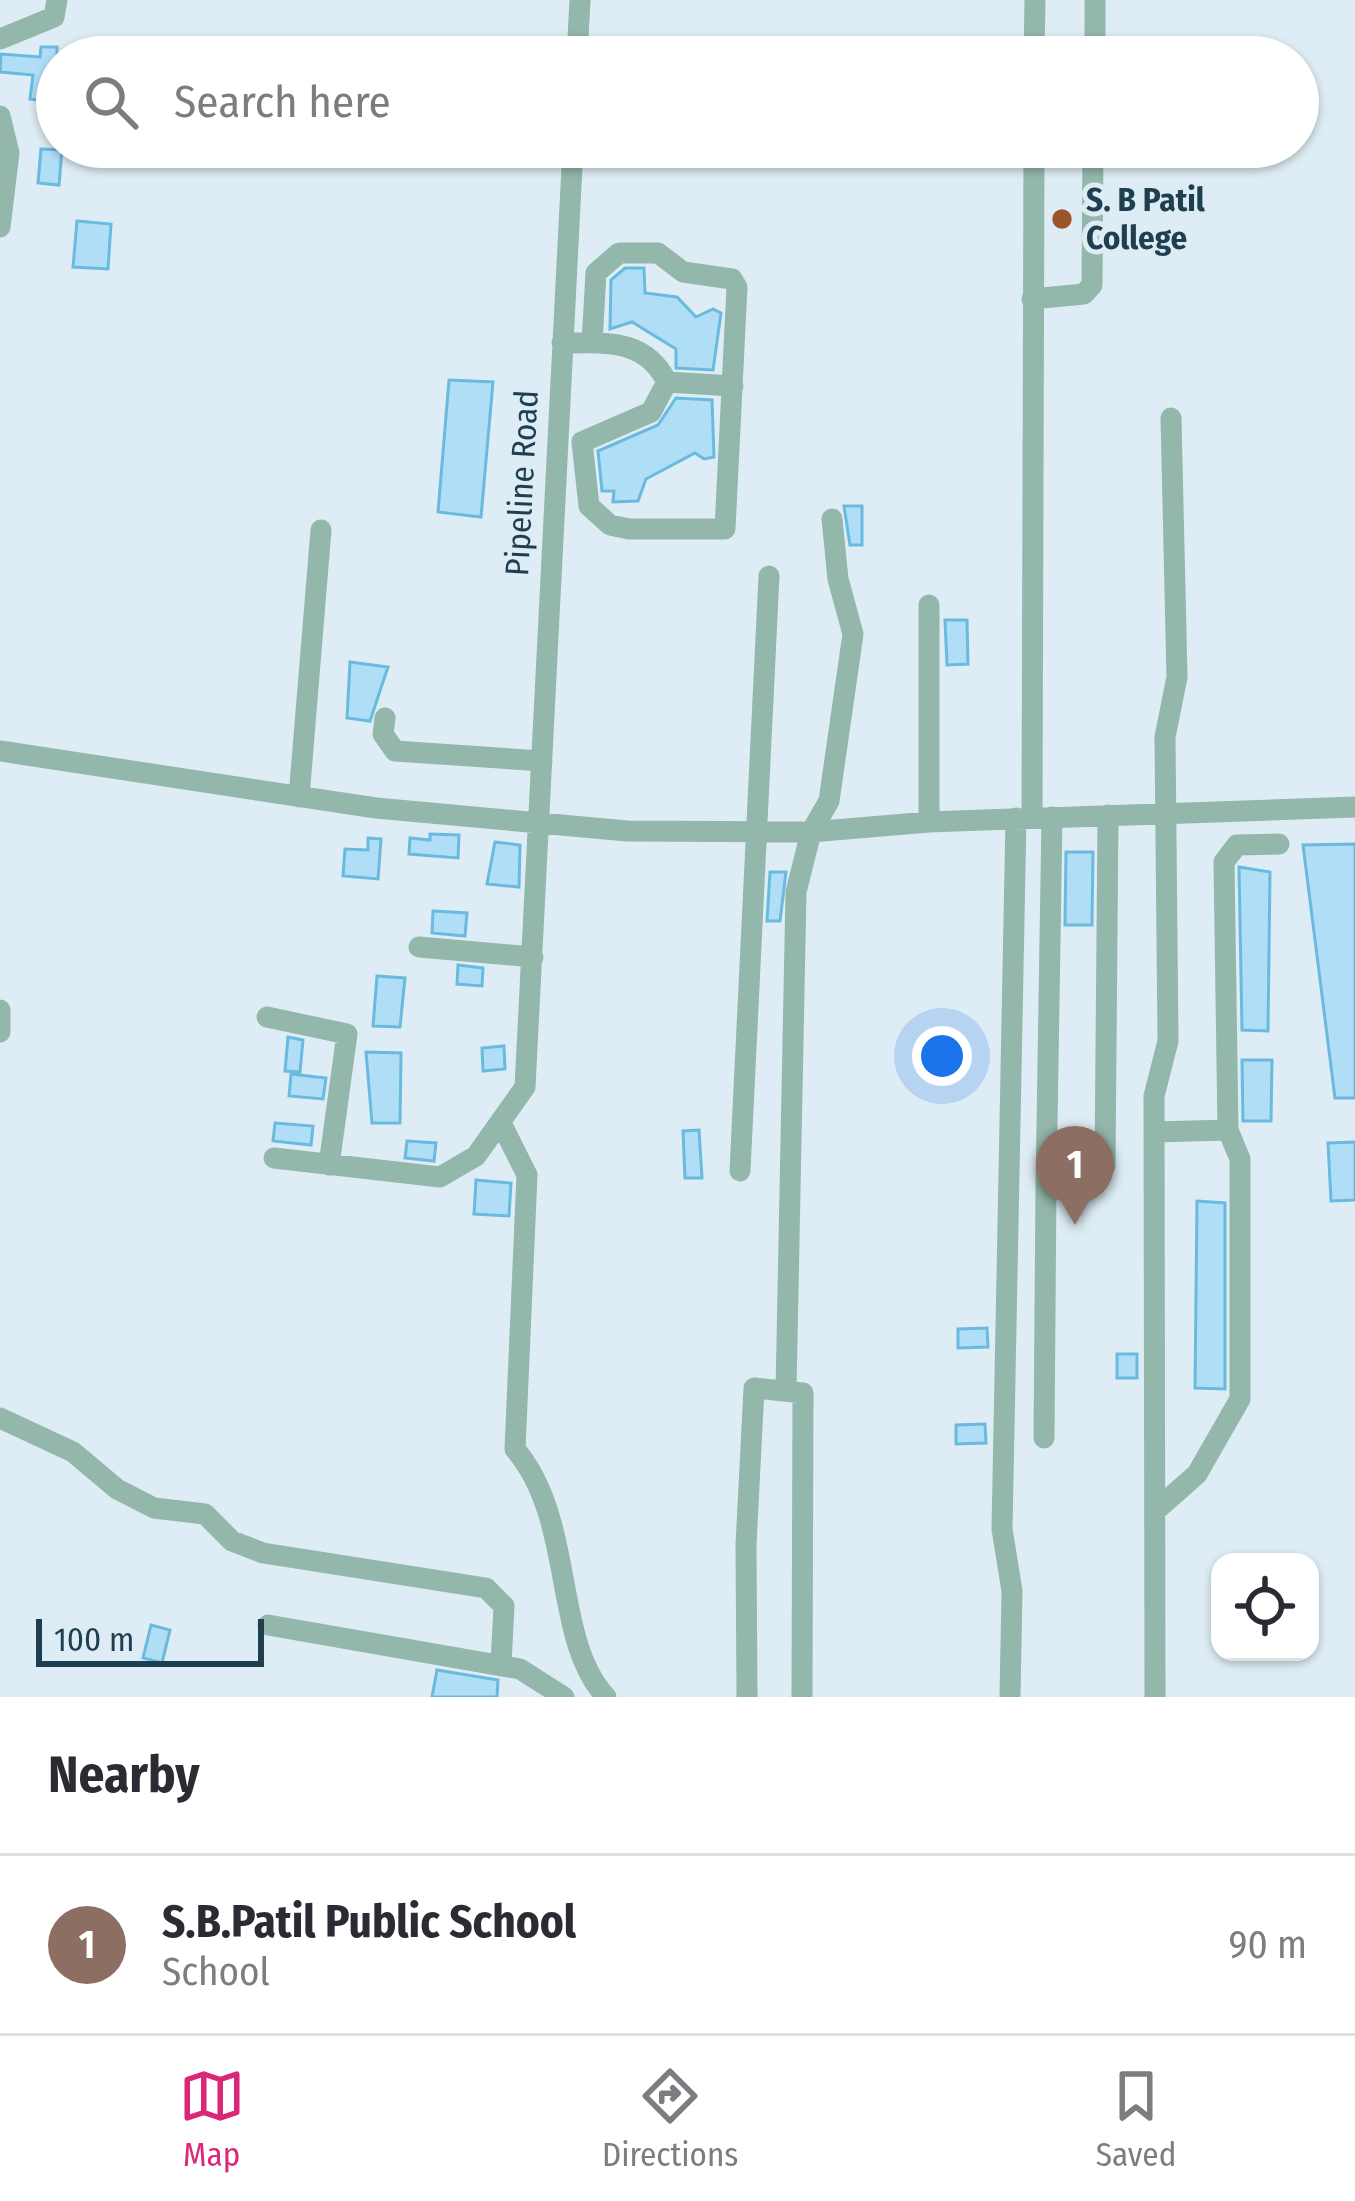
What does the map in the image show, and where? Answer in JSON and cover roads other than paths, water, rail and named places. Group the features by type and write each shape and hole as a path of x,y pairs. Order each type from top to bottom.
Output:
{"street":[{"path":"0,39 54,17 57,0"},
{"path":"578,36 580,0"},
{"path":"1034,36 1035,0"},
{"path":"1095,36 1096,0"},
{"path":"0,116 10,153 0,227"},
{"name":"Pipeline Road","path":"274,1158 440,1177 476,1156 525,1087 571,168"},
{"path":"1034,168 1033,817 1046,1186 1044,1438"},
{"path":"1032,299 1084,295 1092,285 1094,168"},
{"path":"592,343 596,273 604,261 619,253 658,253 683,272 721,275 736,287 724,529 610,526 585,497 583,442 651,412 667,382"},
{"path":"562,343 637,348 657,362 667,382"},
{"path":"667,382 733,386"},
{"path":"1155,1697 1154,1096 1168,1041 1165,737 1177,677 1171,418"},
{"path":"786,1391 796,892 811,832 829,801 854,634 838,579 832,519"},
{"path":"299,796 321,530"},
{"path":"740,1171 769,576"},
{"path":"929,604 929,822"},
{"path":"385,718 383,734 395,751 542,761"},
{"path":"0,751 299,796 627,830 811,832 1033,817 1355,807"},
{"path":"1046,1186 1093,1185 1105,1166 1108,815"},
{"path":"1010,1697 1012,1591 1002,1529 1033,817"},
{"path":"1155,1510 1197,1474 1240,1399 1240,1159 1228,1130 1224,862 1237,845 1279,844"},
{"path":"419,947 533,957"},
{"path":"0,1010 0,1032"},
{"path":"267,1016 347,1034 329,1165"},
{"path":"501,1123 527,1175 515,1449 534,1472 546,1500 580,1657 606,1697"},
{"path":"1155,1132 1228,1130"},
{"path":"747,1697 746,1545 754,1388 803,1393 802,1697"},
{"path":"0,1418 73,1452 117,1489 154,1508 205,1514 232,1541 263,1553 485,1588 504,1606 501,1664"},
{"path":"268,1625 501,1664 539,1677 564,1697"}],"place":[{"name":"S. B Patil College","path":"1062,219"},
{"name":"S.B.Patil Public School","path":"1075,1225"}]}
